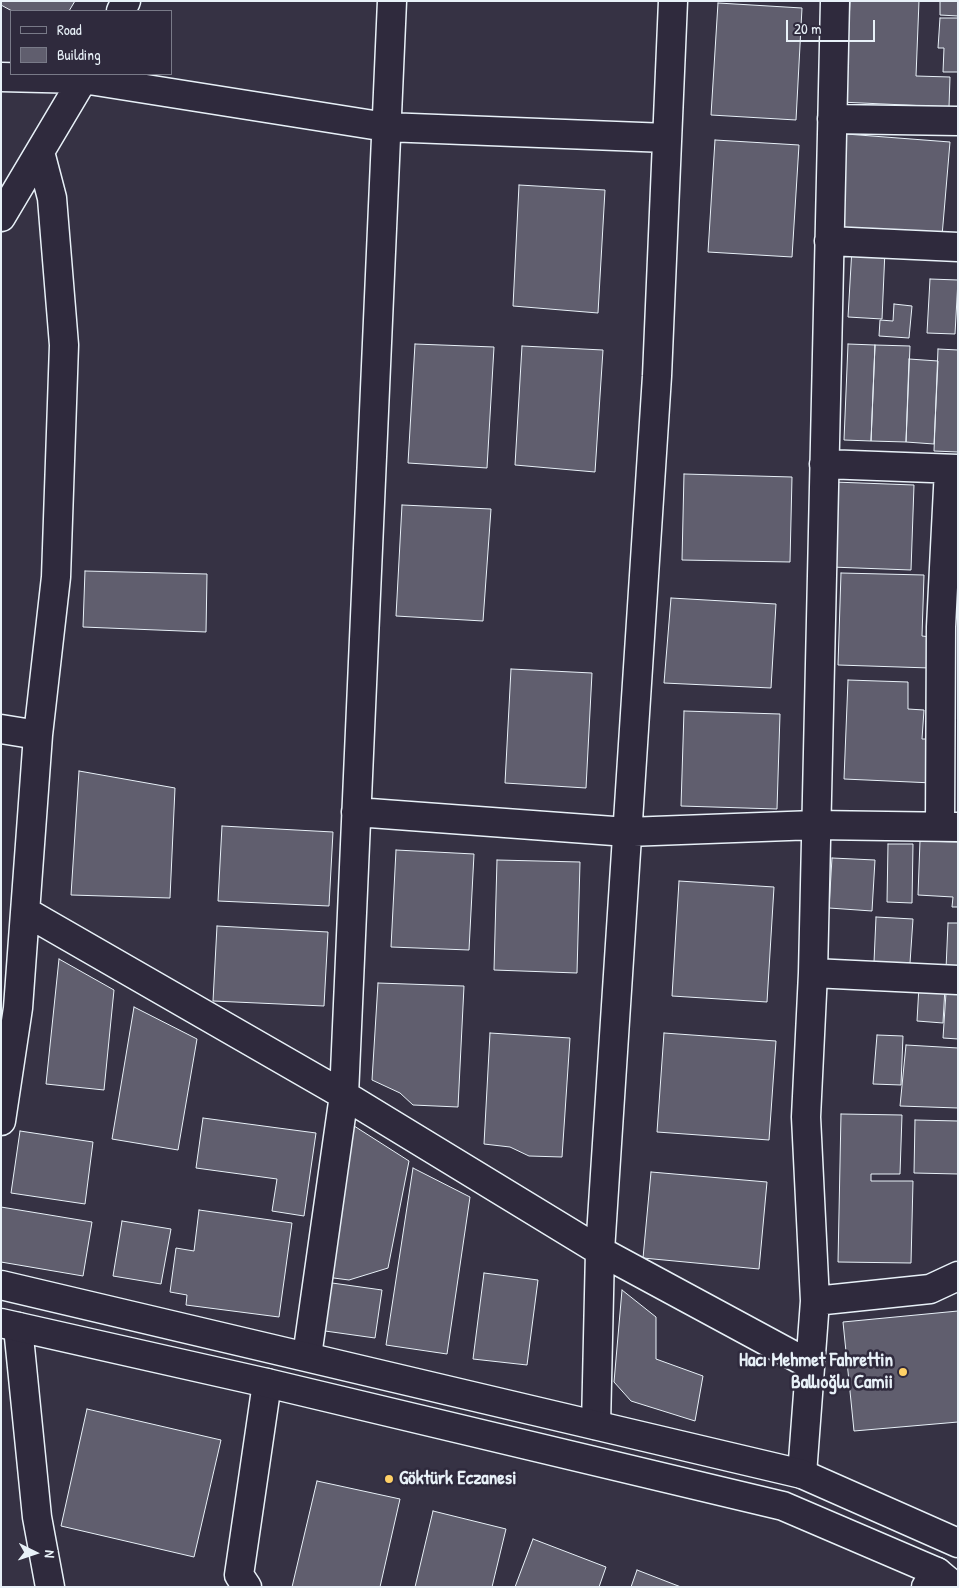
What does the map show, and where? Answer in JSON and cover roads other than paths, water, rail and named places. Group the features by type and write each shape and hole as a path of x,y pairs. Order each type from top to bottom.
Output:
{"street":[{"path":"307,1356 344,1095 392,1"},
{"path":"596,1425 600,1251 657,376 673,1"},
{"path":"802,1474 815,1301 806,1117 813,973 835,1"},
{"path":"1,77 85,77 386,127 667,138"},
{"path":"1,217 85,77"},
{"path":"832,119 958,121"},
{"path":"1,1121 10,1006 26,912 38,735 56,577 64,344 52,198 40,152"},
{"path":"829,241 958,247"},
{"path":"356,812 627,832 816,826 949,826 942,627 953,469 824,464"},
{"path":"1,728 38,735"},
{"path":"26,912 344,1095 600,1251 809,1364"},
{"path":"813,973 958,980"},
{"path":"815,1301 930,1289 958,1276"},
{"path":"1,1285 802,1474 958,1543"},
{"path":"50,1587 10,1325 267,1383 783,1506 939,1582"},
{"path":"247,1587 239,1576 267,1383"}],"place":[{"name":"Hacı Mehmet Fahrettin Ballıoğlu Camii","path":"903,1372"},
{"name":"Göktürk Eczanesi","path":"389,1479"}]}
